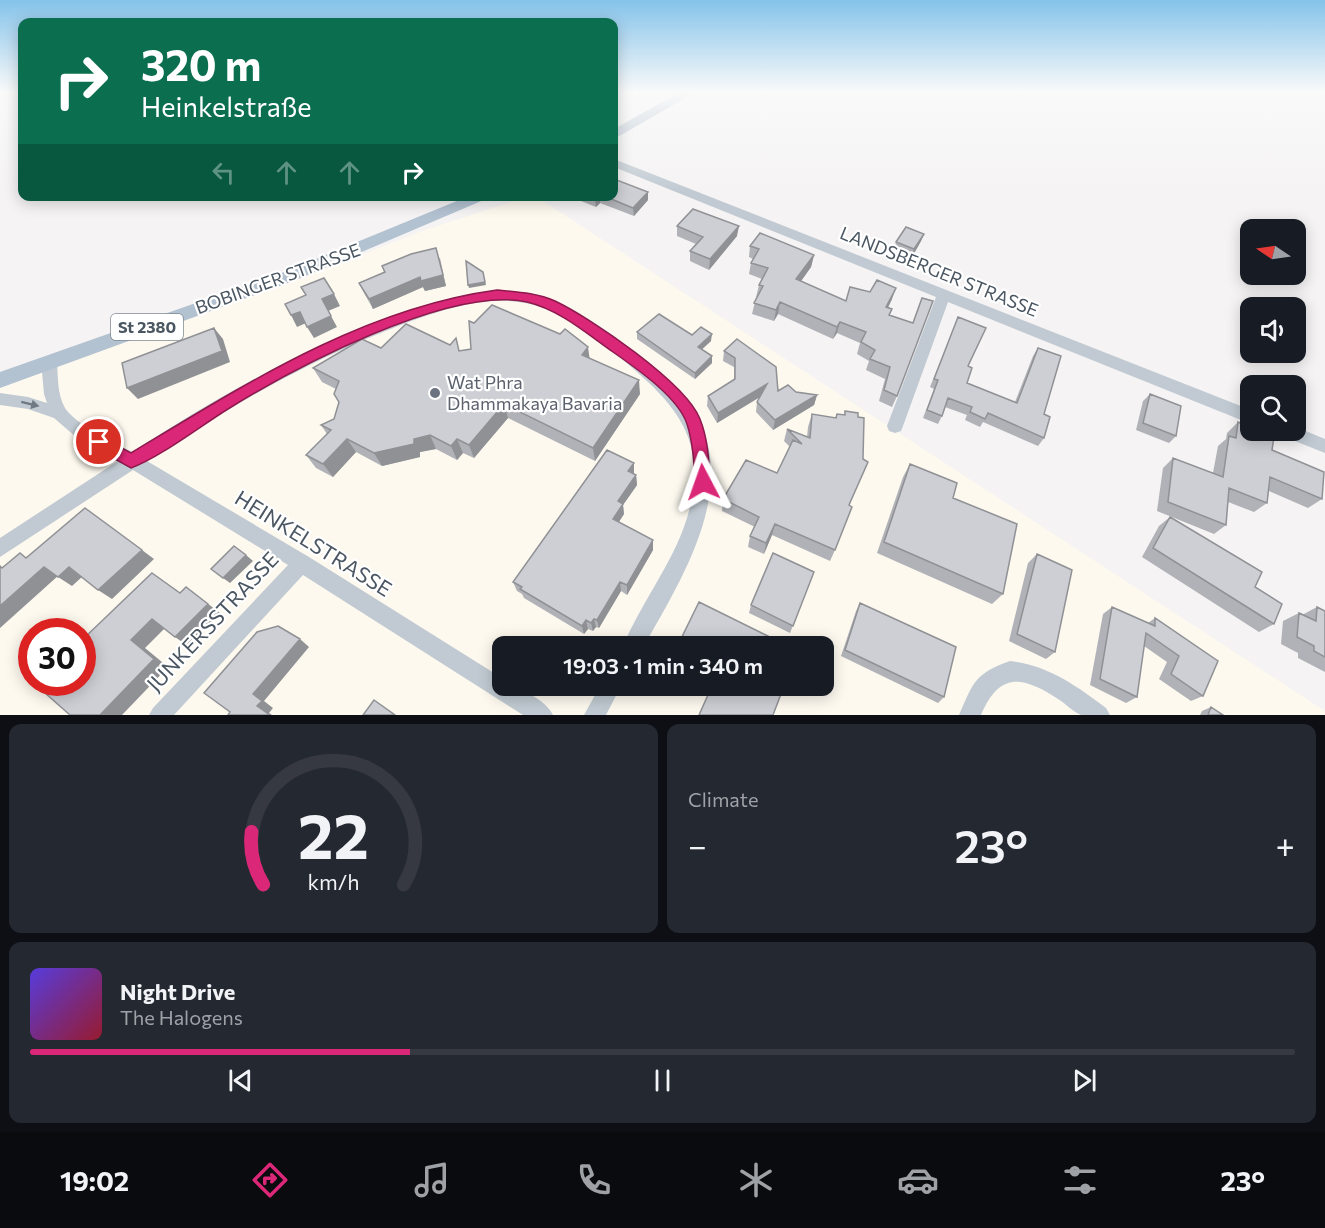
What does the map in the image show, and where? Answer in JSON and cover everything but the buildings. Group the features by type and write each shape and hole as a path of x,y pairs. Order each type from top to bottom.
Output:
{"main road":[{"name":"BOBINGER STRASSE","path":"0,380 290,276 473,201"}],"street":[{"name":"LANDSBERGER STRASSE","path":"618,165 1240,413"},
{"path":"0,548 131,461 246,390 320,353 392,322 462,300 497,295 525,297 549,304 569,314 627,355 672,391 693,420 700,449 703,482 698,521 679,566 639,636"},
{"path":"895,426 944,295"},
{"path":"50,361 52,393 59,413"},
{"name":"HEINKELSTRASSE","path":"0,399 28,402 59,413 82,432 302,563 542,715"},
{"path":"1306,438 1325,446"},
{"name":"JUNKERSSTRASSE","path":"160,715 302,563"},
{"path":"970,715 975,697 987,679 1009,672 1031,673 1062,688 1099,715"},
{"path":"595,715 605,696"}],"shaded area":[{"path":"514,201 543,201 1325,711 1325,715 0,715 0,387 295,281 422,231"}],"place":[{"name":"Wat Phra Dhammakaya Bavaria","path":"435,393"}],"route":[{"path":"99,442 131,461 246,390 320,353 392,322 462,300 497,295 525,297 549,304 569,314 627,355 672,391 693,420 700,449 703,482"}]}
